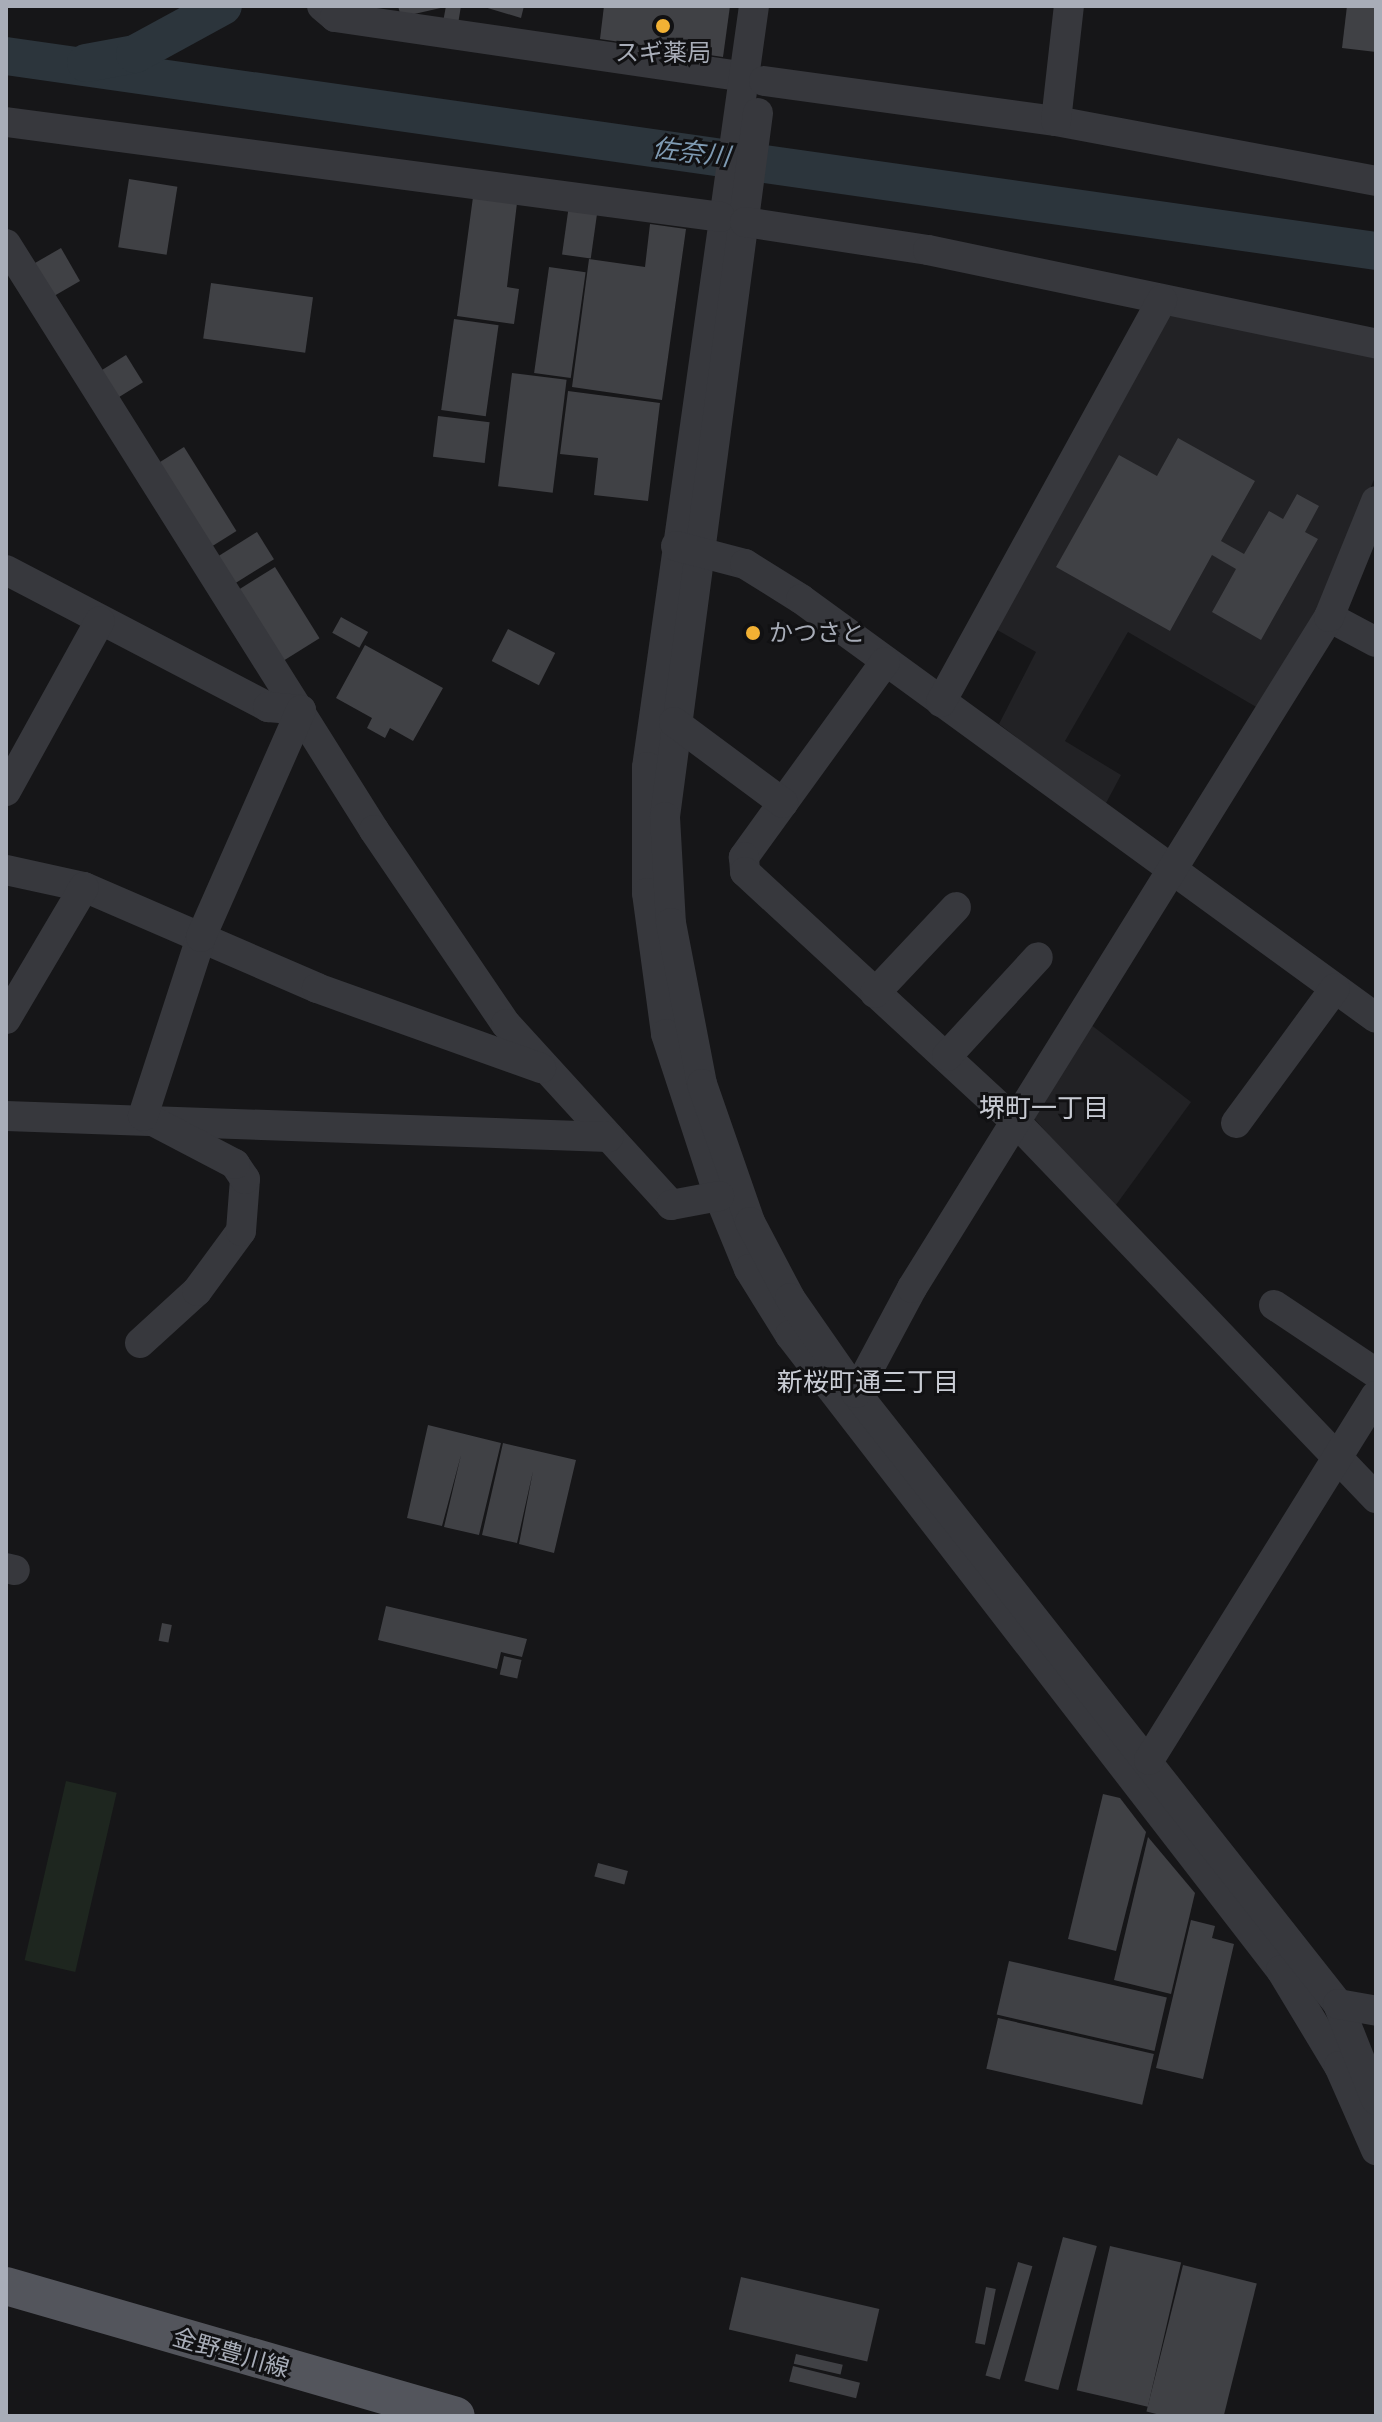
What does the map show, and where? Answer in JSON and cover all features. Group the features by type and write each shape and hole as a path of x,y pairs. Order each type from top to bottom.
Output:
{"main road":[{"name":"金野豊川線","path":"6,2286 456,2416"}],"street":[{"path":"322,6 335,17 752,90 1056,121 1376,181"},
{"path":"752,90 754,6"},
{"path":"775,6 752,90 685,548 647,767 647,893 666,1034 719,1196 749,1269 837,1403 1281,1970 1339,2066 1376,2150"},
{"path":"1056,121 1069,6"},
{"path":"6,122 734,212 1376,344"},
{"path":"6,244 431,916 543,1069 671,1205 719,1196"},
{"path":"941,702 1162,300"},
{"path":"856,1393 1015,1121 1329,617 1376,501"},
{"path":"685,548 745,564 941,702 1376,1018"},
{"path":"685,548 665,817 671,923 702,1084 750,1222 790,1298 856,1393 1149,1760 1338,2004 1376,2100"},
{"path":"6,570 268,707 301,710"},
{"path":"1329,617 1376,642"},
{"path":"6,791 100,621"},
{"path":"885,662 744,857 745,872 1015,1121 1376,1498"},
{"path":"143,1116 201,937 301,710"},
{"path":"674,722 783,803"},
{"path":"6,870 84,887 317,988 543,1069"},
{"path":"6,1019 84,887"},
{"path":"875,993 956,907"},
{"path":"947,1056 1038,957"},
{"path":"1236,1123 1335,988"},
{"path":"6,1116 143,1116 609,1137"},
{"path":"140,1343 197,1291 241,1231 245,1179 235,1164 143,1116"},
{"path":"1274,1305 1376,1373"},
{"path":"1149,1760 1376,1396"},
{"path":"1338,2004 1375,2007"}],"shaded area":[{"path":"1167,313 1376,355 1376,475 1313,621 1258,708 1128,632 1065,741 1121,775 1105,805 999,724 1036,652 992,627"},
{"path":"1090,1024 1191,1102 1113,1209 1033,1117"},
{"path":"66,1781 117,1793 75,1972 25,1960"}],"building":[{"path":"398,6 445,6 445,7 401,17"},
{"path":"446,6 461,6 458,24 443,22"},
{"path":"481,6 524,6 521,18"},
{"name":"スギ薬局","path":"604,6 730,6 723,57 600,39"},
{"path":"1347,6 1376,6 1376,52 1342,48"},
{"path":"129,179 177,187 167,255 118,247"},
{"path":"473,197 517,203 507,287 519,289 514,324 457,316"},
{"path":"569,205 598,209 591,259 562,255"},
{"path":"650,224 686,229 662,400 572,387 589,259 645,267"},
{"path":"61,248 80,281 53,296 34,264"},
{"path":"549,267 586,272 571,378 534,373"},
{"path":"211,283 313,297 305,353 203,338"},
{"path":"454,319 499,325 486,416 441,410"},
{"path":"126,355 143,382 116,399 99,372"},
{"path":"512,373 567,380 553,493 498,486"},
{"path":"568,391 660,403 648,501 594,495 598,458 560,454"},
{"path":"438,416 490,422 485,463 433,457"},
{"path":"1178,438 1255,481 1221,541 1244,554 1269,511 1283,519 1297,494 1319,506 1305,532 1318,539 1261,640 1212,612 1236,569 1212,555 1170,631 1056,567 1119,455 1157,476"},
{"path":"184,447 236,531 209,548 157,464"},
{"path":"257,532 274,559 232,585 215,558"},
{"path":"275,567 320,638 283,661 239,590"},
{"path":"341,617 368,632 359,648 332,633"},
{"path":"508,629 555,653 539,685 492,661"},
{"path":"365,645 443,688 413,741 390,728 385,738 367,728 372,718 336,698"},
{"path":"428,1425 501,1443 479,1535 444,1527 461,1455 442,1526 407,1518"},
{"path":"503,1443 576,1460 554,1553 519,1544 533,1471 517,1543 482,1535"},
{"path":"386,1606 527,1639 522,1657 501,1652 497,1669 378,1640"},
{"path":"162,1623 172,1625 168,1643 159,1641"},
{"path":"504,1656 522,1660 517,1679 500,1675"},
{"path":"1103,1794 1120,1798 1146,1832 1116,1951 1068,1939"},
{"path":"1148,1837 1195,1893 1171,1994 1114,1980"},
{"path":"598,1863 628,1871 624,1885 594,1877"},
{"path":"1191,1920 1215,1926 1212,1938 1234,1944 1203,2079 1156,2068"},
{"path":"1009,1961 1167,1997 1154,2051 997,2015"},
{"path":"998,2018 1154,2054 1142,2105 986,2069"},
{"path":"1063,2237 1097,2246 1058,2390 1024,2381"},
{"path":"1110,2246 1181,2262 1148,2407 1077,2390"},
{"path":"1018,2262 1032,2266 1000,2380 985,2375"},
{"path":"1183,2265 1257,2283 1224,2416 1164,2416 1146,2412"},
{"path":"741,2277 879,2309 867,2362 729,2330"},
{"path":"986,2287 996,2289 985,2345 975,2343"},
{"path":"796,2354 843,2365 841,2375 794,2364"},
{"path":"793,2366 860,2383 856,2398 789,2382"}],"waterway":[{"path":"86,63 135,54 223,6"},
{"name":"佐奈川","path":"6,56 1376,251"}],"place":[{"name":"スギ薬局","path":"663,26"},
{"name":"かつさと","path":"753,633"}],"district":[{"name":"堺町一丁目","path":"1044,1109"},
{"name":"新桜町通三丁目","path":"868,1383"}]}
